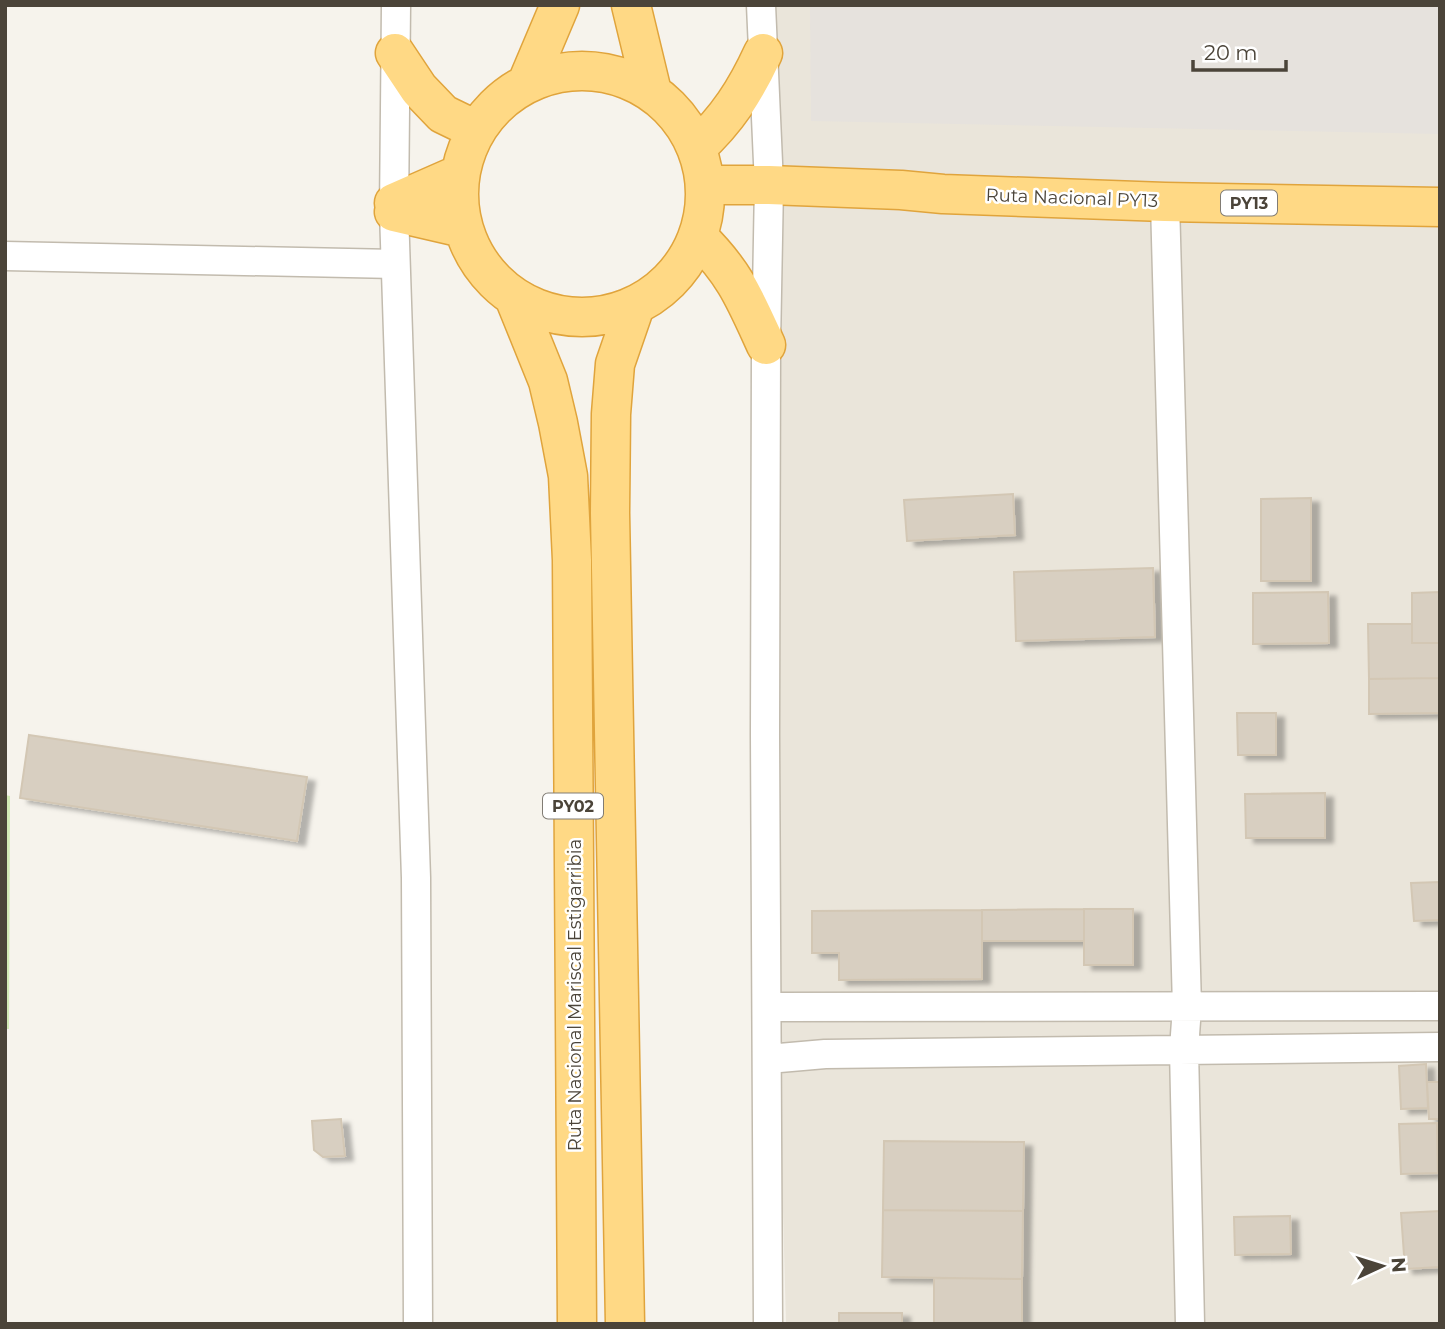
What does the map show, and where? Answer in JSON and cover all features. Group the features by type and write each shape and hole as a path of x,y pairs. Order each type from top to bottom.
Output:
{"highway":[{"path":"527,83 561,5"},
{"path":"631,5 652,92"},
{"path":"396,53 419,89 443,114 476,130"},
{"path":"696,148 711,134 747,88 762,53"},
{"name":"PY02","path":"591,70 634,81 652,92 675,113 696,148 705,185 704,211 698,237 686,260 655,294 635,306 605,316 573,317 542,311 514,297 495,282 480,264 463,228 459,198 460,174 476,130 490,111 508,95 527,83 548,75 591,70"},
{"path":"394,208 460,174"},
{"name":"Ruta Nacional PY13","path":"705,185 769,185 1165,202 1440,206"},
{"path":"394,208 463,228"},
{"path":"698,237 720,258 739,286 766,345"},
{"name":"Ruta Nacional Mariscal Estigarribia","path":"514,297 548,382 568,476 572,574 577,1324"},
{"name":"PY02","path":"625,1324 610,513 611,414 615,364 635,306"}],"street":[{"path":"396,5 395,264 400,340 416,878 418,1324"},
{"path":"761,5 769,185 765,735 768,1324"},
{"path":"1165,202 1186,1007 1184,1049 1190,1324"},
{"path":"5,256 395,264"},
{"path":"768,1007 1440,1006"},
{"path":"768,1059 825,1054 1440,1047"}],"shaded area":[{"path":"751,5 1440,5 1440,1324 786,1324"},
{"path":"810,5 1440,5 1440,134 811,121"}],"green space":[{"path":"5,795 10,796 9,1029 5,1029"}],"building":[{"path":"1013,494 1015,535 907,541 904,500"},
{"path":"1311,498 1311,581 1261,581 1261,499"},
{"path":"1153,568 1155,637 1016,641 1014,572"},
{"path":"1328,592 1329,643 1253,644 1253,593"},
{"path":"1440,592 1440,643 1412,643 1412,593"},
{"path":"1368,624 1412,624 1412,643 1440,643 1440,678 1369,679"},
{"path":"1440,678 1440,713 1369,714 1369,679"},
{"path":"1237,713 1276,713 1276,755 1238,755"},
{"path":"29,735 307,777 297,841 20,798"},
{"path":"1325,793 1325,838 1246,838 1245,794"},
{"path":"1440,882 1440,920 1414,921 1411,883"},
{"path":"1084,909 1133,909 1133,965 1084,965"},
{"path":"1084,909 1084,941 982,941 982,910"},
{"path":"982,910 982,979 839,980 839,953 812,953 812,911"},
{"path":"1426,1064 1428,1108 1401,1109 1399,1066"},
{"path":"1427,1082 1440,1082 1440,1119 1429,1119"},
{"path":"341,1119 345,1156 323,1157 314,1150 312,1121"},
{"path":"1437,1123 1438,1173 1401,1174 1399,1124"},
{"path":"884,1141 1024,1142 1023,1211 883,1210"},
{"path":"883,1210 1023,1211 1022,1279 882,1277"},
{"path":"1440,1211 1440,1267 1405,1269 1401,1213"},
{"path":"1290,1216 1291,1254 1235,1255 1234,1217"},
{"path":"934,1278 1022,1279 1022,1324 934,1324"},
{"path":"839,1313 902,1313 902,1324 839,1324"}]}
